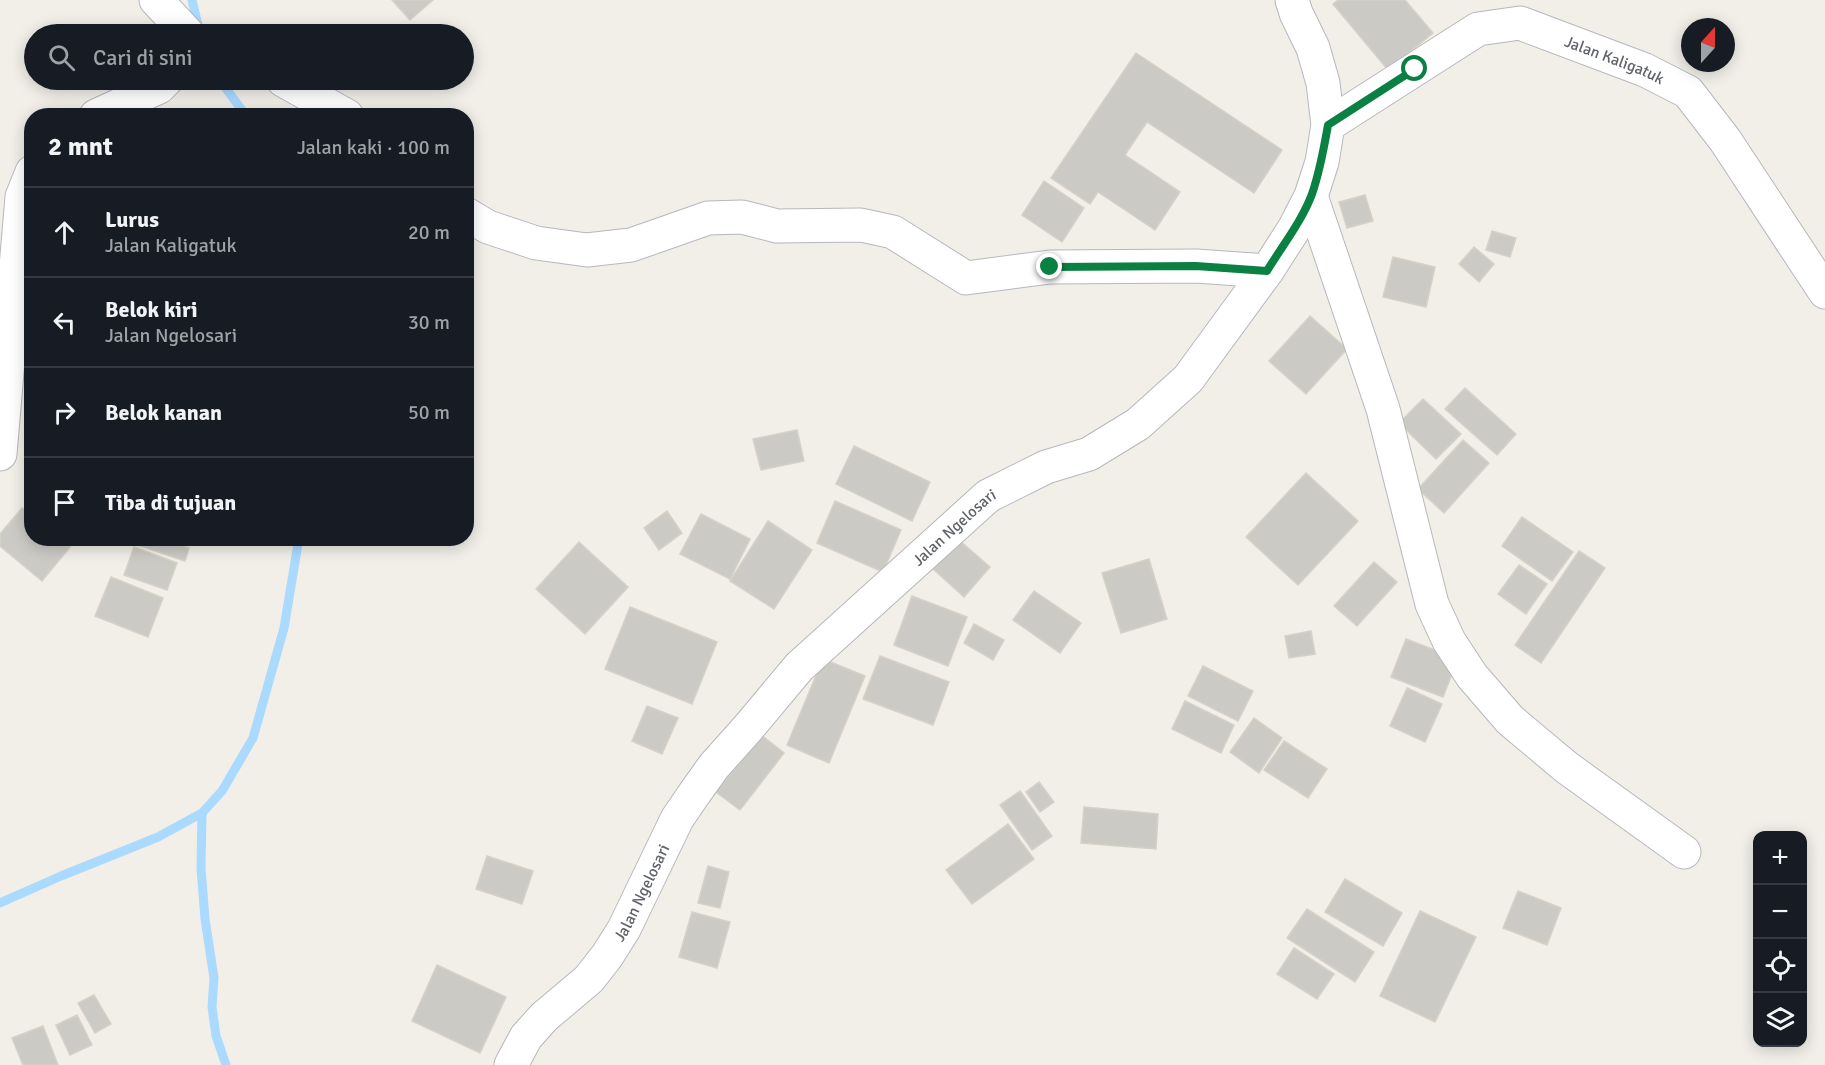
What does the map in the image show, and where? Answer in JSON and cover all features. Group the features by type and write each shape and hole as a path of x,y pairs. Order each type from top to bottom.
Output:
{"street":[{"path":"156,0 179,24"},
{"name":"Jalan Ngelosari","path":"511,1065 532,1030 544,1017 589,980 607,956 624,928 677,819 714,766 799,667 988,496 1046,467 1089,454 1138,424 1188,380 1267,271 1294,229 1311,196 1322,162 1328,125 1323,83 1313,48 1292,0"},
{"name":"Jalan Kaligatuk","path":"1328,125 1478,29 1520,23 1645,70 1688,92 1725,140 1825,292"},
{"path":"113,108 152,90"},
{"path":"301,90 333,108"},
{"path":"0,454 24,192"},
{"path":"1311,196 1383,409 1432,604 1449,641 1472,676 1510,720 1566,767 1684,852"},
{"path":"474,219 488,227 536,243 587,250 631,245 708,218 742,217 777,226 861,225 893,232 966,278 1050,267 1196,266 1267,271"}],"building":[{"path":"392,0 433,0 410,20"},
{"path":"1338,0 1405,0 1433,33 1388,70 1333,4"},
{"path":"1136,53 1282,150 1254,193 1147,122 1125,155 1180,192 1155,230 1098,192 1090,204 1051,178"},
{"path":"1044,181 1084,208 1062,242 1022,215"},
{"path":"1365,195 1373,221 1347,228 1339,202"},
{"path":"1492,231 1516,238 1510,257 1486,250"},
{"path":"1474,247 1494,264 1479,282 1459,264"},
{"path":"1393,257 1435,267 1426,307 1383,297"},
{"path":"1310,316 1347,349 1306,394 1269,361"},
{"path":"1465,388 1516,434 1497,455 1445,409"},
{"path":"1423,399 1461,434 1436,459 1399,423"},
{"path":"797,430 804,461 761,470 753,439"},
{"path":"1463,440 1489,463 1444,513 1418,489"},
{"path":"854,446 930,482 912,521 836,484"},
{"path":"1306,473 1358,521 1298,585 1246,537"},
{"path":"835,501 901,530 883,572 817,543"},
{"path":"22,508 24,509 24,546 70,547 42,581 0,546 0,534"},
{"path":"667,511 682,533 659,550 644,528"},
{"path":"701,514 750,539 730,579 680,554"},
{"path":"1522,517 1573,552 1552,581 1502,546"},
{"path":"768,521 812,550 774,609 730,581"},
{"path":"959,540 990,567 964,597 933,569"},
{"path":"579,542 628,587 585,634 536,589"},
{"path":"141,546 183,546 189,548 185,561"},
{"path":"134,547 177,563 167,590 124,575"},
{"path":"1579,551 1605,568 1541,663 1515,645"},
{"path":"1149,559 1167,619 1121,633 1102,573"},
{"path":"1374,562 1397,582 1357,626 1334,606"},
{"path":"1519,565 1547,584 1526,614 1498,594"},
{"path":"111,577 163,598 148,637 95,616"},
{"path":"1034,591 1081,623 1060,653 1013,620"},
{"path":"912,596 967,617 948,666 894,645"},
{"path":"630,607 717,642 692,704 605,669"},
{"path":"974,624 1004,640 993,660 964,643"},
{"path":"1311,631 1315,654 1289,658 1285,636"},
{"path":"1406,639 1458,659 1443,697 1391,677"},
{"path":"880,656 949,682 933,725 863,699"},
{"path":"823,659 865,676 829,763 787,745"},
{"path":"1203,666 1253,691 1238,721 1188,696"},
{"path":"1407,688 1442,704 1425,742 1390,726"},
{"path":"1185,701 1234,725 1221,753 1172,729"},
{"path":"647,706 678,718 662,754 632,741"},
{"path":"1254,718 1282,738 1259,773 1230,752"},
{"path":"761,735 784,753 740,810 716,792"},
{"path":"1284,741 1327,769 1308,798 1264,770"},
{"path":"1039,782 1054,802 1040,812 1026,792"},
{"path":"1020,791 1052,836 1032,850 1000,805"},
{"path":"1084,807 1158,814 1156,849 1081,843"},
{"path":"1008,824 1034,859 972,904 946,870"},
{"path":"487,856 533,871 522,904 476,889"},
{"path":"708,866 729,872 720,908 698,903"},
{"path":"1345,879 1402,913 1383,946 1325,912"},
{"path":"1518,891 1561,908 1547,945 1503,928"},
{"path":"1307,909 1374,952 1355,982 1287,938"},
{"path":"1420,911 1476,937 1435,1022 1380,996"},
{"path":"692,912 730,922 717,968 679,957"},
{"path":"1294,948 1334,974 1317,999 1277,974"},
{"path":"437,965 506,997 480,1053 412,1021"},
{"path":"94,995 111,1024 95,1033 78,1003"},
{"path":"77,1015 92,1045 70,1055 56,1025"},
{"path":"43,1026 58,1065 23,1065 12,1038"}],"waterway":[{"path":"192,0 198,24"},
{"path":"227,90 240,108"},
{"path":"0,903 158,837 202,813 222,791 253,738 284,628 298,546"},
{"path":"202,813 201,868 205,919 214,978 212,1007 216,1036 226,1065"}],"route":[{"path":"1050,267 1196,266 1267,271 1294,229 1311,196 1322,162 1328,125 1415,69"}]}
